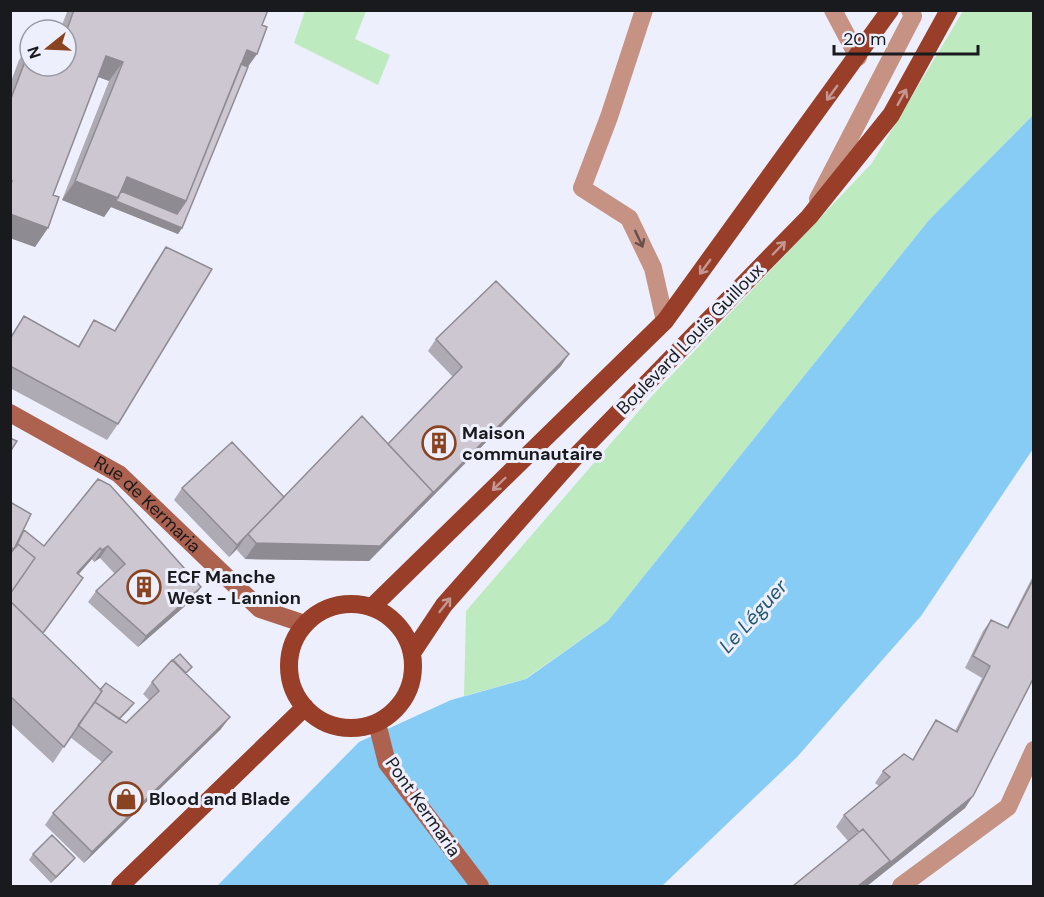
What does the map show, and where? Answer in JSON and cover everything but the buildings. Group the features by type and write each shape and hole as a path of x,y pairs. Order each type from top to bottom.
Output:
{"main road":[{"name":"Boulevard Louis Guilloux","path":"372,607 665,321 890,10"},
{"name":"Boulevard Louis Guilloux","path":"412,653 444,605 576,456 809,217 891,115 949,10"},
{"path":"347,604 372,607 390,617 404,633 412,653 412,681 399,706 377,723 354,729 334,727 317,720 298,699 290,680 290,660 294,641 305,624 324,610 347,604"},
{"path":"120,886 305,707"}],"street":[{"path":"644,10 609,117 582,188 629,218 653,268 665,321"},
{"path":"833,10 858,57"},
{"path":"809,217 913,16 910,10"},
{"name":"Rue de Kermaria","path":"10,413 119,474 260,609 305,624"},
{"name":"Pont Kermaria","path":"377,723 387,763 480,886"},
{"path":"901,886 1008,807 1034,750"}],"green space":[{"path":"305,11 366,11 355,39 390,55 378,85 294,43"},
{"path":"963,11 1033,11 1033,115 929,220 608,621 525,679 464,696 466,611 650,398 872,163"}],"water":[{"name":"Le Léguer","path":"1033,115 1033,449 921,616 797,757 662,886 217,886 359,742 451,700 526,679 608,621 929,220"}],"place":[{"name":"Maison communautaire","path":"439,443"},
{"name":"ECF Manche West - Lannion","path":"144,587"},
{"name":"Blood and Blade","path":"126,799"}]}
